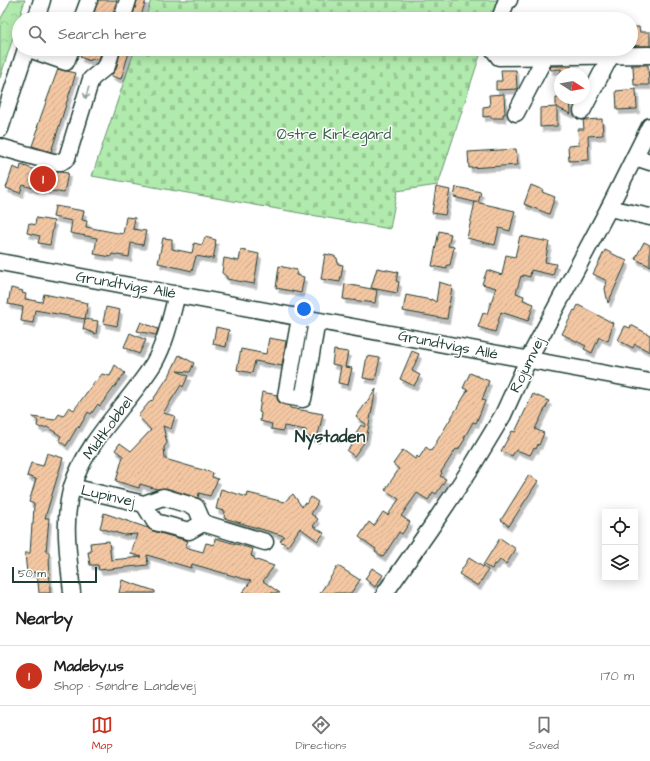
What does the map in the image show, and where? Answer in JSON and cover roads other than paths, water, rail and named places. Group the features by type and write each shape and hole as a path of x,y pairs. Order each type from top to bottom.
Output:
{"street":[{"path":"38,12 42,0"},
{"path":"85,12 89,0"},
{"path":"124,12 128,0"},
{"path":"502,12 506,2 509,0"},
{"path":"638,55 650,55"},
{"path":"0,129 26,56"},
{"path":"48,56 66,62 68,56"},
{"path":"0,147 53,162 61,162 67,158 91,79 107,66 110,56"},
{"path":"498,56 545,56 516,113"},
{"path":"582,111 610,56"},
{"name":"Rojumvej","path":"385,593 471,468 503,415 528,360 609,208 650,126"},
{"path":"635,157 650,162"},
{"path":"609,208 650,217"},
{"name":"Grundtvigs Allé","path":"0,262 650,382"},
{"name":"Midtkobbel","path":"72,593 67,543 67,513 72,487 82,463 96,439 139,386 154,361 164,340 177,294"},
{"path":"300,318 286,396 303,399 317,321"},
{"name":"Lupinvej","path":"72,487 144,504 163,497 196,507 203,523 189,531 155,522 144,504"},
{"path":"203,523 265,542"}],"place":[{"name":"Madeby.us","path":"43,179"}],"district":[{"name":"Nystaden","path":"330,437"}],"park label":[{"name":"Østre Kirkegård","path":"334,134"}]}
